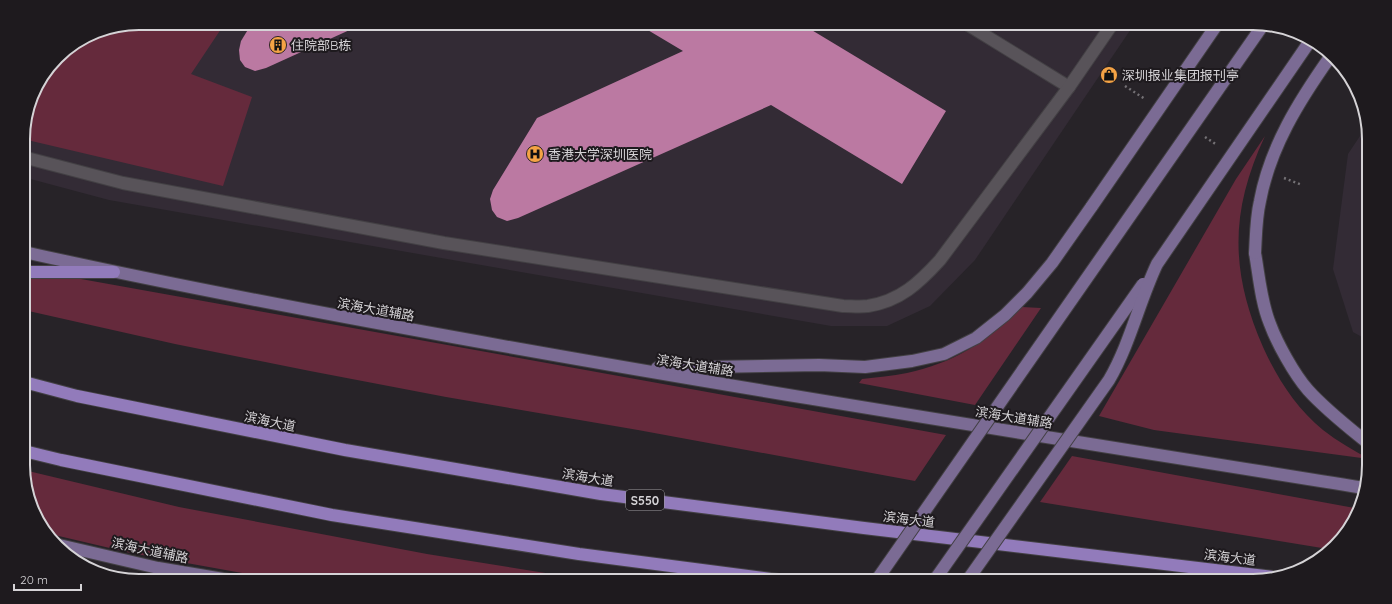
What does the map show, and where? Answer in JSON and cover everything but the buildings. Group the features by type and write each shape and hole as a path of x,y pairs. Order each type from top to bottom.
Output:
{"highway":[{"path":"30,272 114,272"},
{"name":"滨海大道","path":"30,384 77,396 346,450 601,494 864,528 1256,574"},
{"path":"30,452 332,515 579,554 732,574"}],"main road":[{"path":"625,368 819,365 865,367 912,361 944,354 976,338 1005,315 1027,293 1052,263 1213,30"},
{"path":"881,574 1260,30"},
{"path":"939,574 1157,264 1307,45"},
{"path":"1328,60 1298,105 1274,152 1265,179 1260,201 1256,226 1255,253 1260,289 1269,323 1284,355 1306,388 1334,416 1362,438"},
{"name":"滨海大道辅路","path":"30,253 114,272 310,311 625,368 1360,487"},
{"path":"972,574 1109,380 1121,357 1157,264"},
{"name":"滨海大道辅路","path":"67,547 158,568 194,574"}],"lane":[{"path":"976,30 1069,87"},
{"path":"30,159 123,183 444,243 843,306 866,306 887,302 905,293 924,278 940,260 1069,87 1108,30"}],"path":[{"path":"1125,86 1151,102"},
{"path":"1202,136 1222,148"},
{"path":"1281,177 1302,185"}],"shaded area":[{"name":"香港大学深圳医院","path":"132,30 1130,30 975,260 930,306 887,326 831,326 109,200 30,179 30,132 34,111 41,91 48,78 57,67 78,48 97,38 118,32"},
{"path":"132,30 220,30 191,74 252,97 223,186 30,141 31,125 36,104 48,78 62,62 78,48 97,38 118,32"},
{"path":"1362,134 1362,337 1353,332 1333,269 1348,154"},
{"path":"1265,136 1245,190 1240,216 1238,241 1244,293 1252,319 1268,359 1288,392 1304,412 1323,430 1339,442 1362,455 1362,458 1154,430 1099,416 1236,179"},
{"path":"30,278 81,279 946,435 915,481 638,430 446,397 175,344 30,311"},
{"path":"1022,307 1041,308 975,405 859,383 862,379 901,374 924,369 955,357 983,340"},
{"path":"1072,456 1354,508 1344,526 1323,548 1040,502"},
{"path":"30,472 179,507 427,554 551,574 248,574 131,553 56,535 38,507"}],"place":[{"name":"住院部B栋","path":"278,45"},
{"name":"深圳报业集团报刊亭","path":"1109,75"},
{"name":"香港大学深圳医院","path":"535,154"}]}
